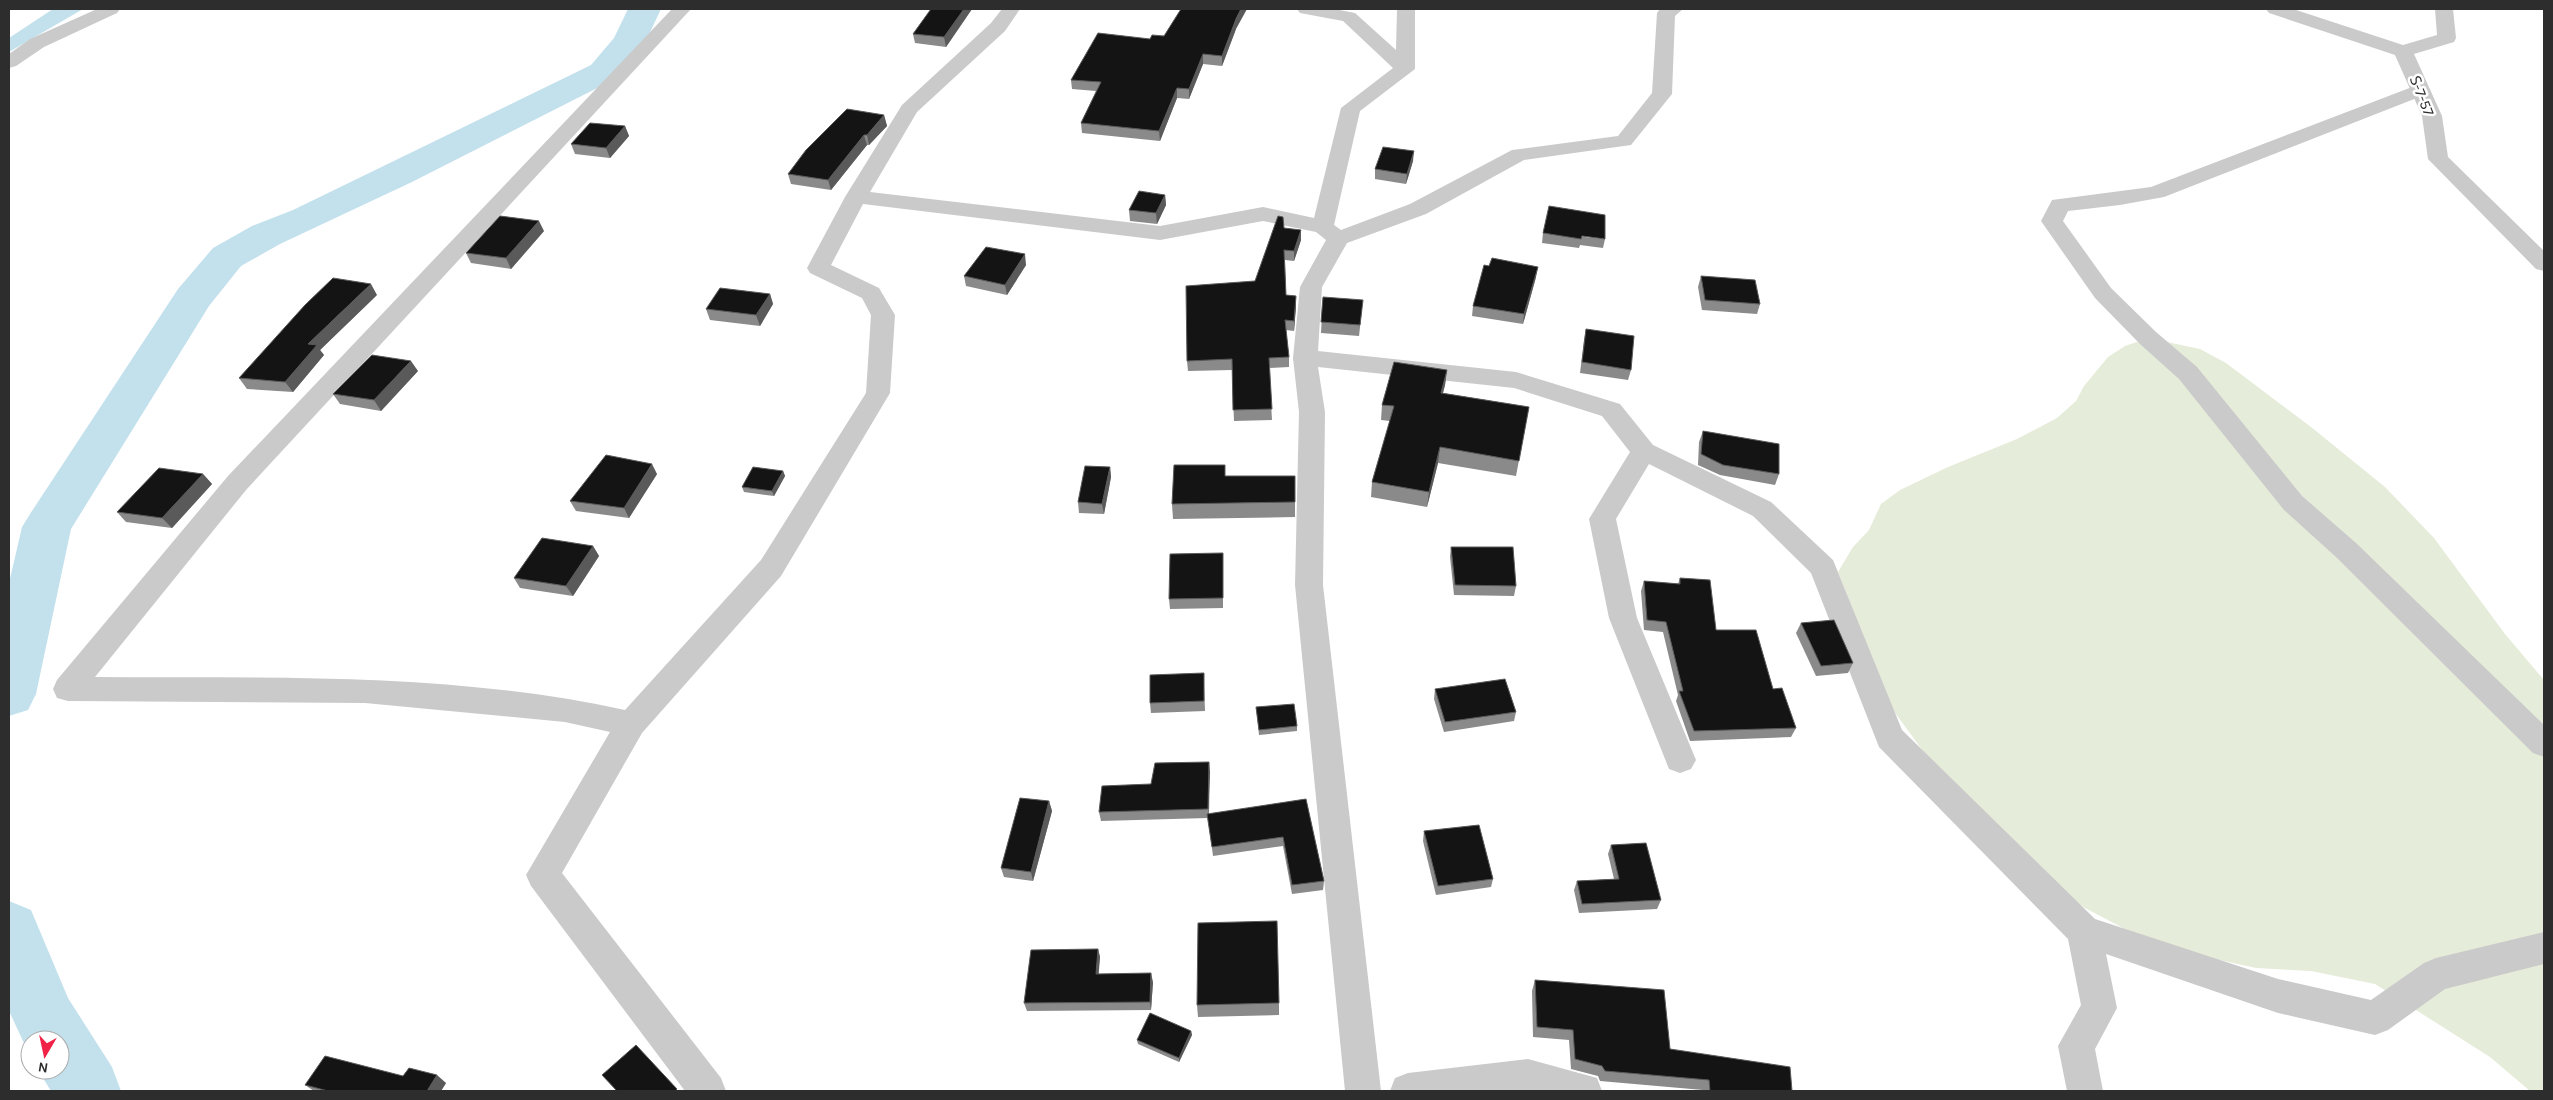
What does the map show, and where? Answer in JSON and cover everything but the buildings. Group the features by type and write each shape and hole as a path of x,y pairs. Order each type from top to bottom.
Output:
{"street":[{"path":"9,62 37,43 111,9"},
{"path":"631,724 565,709 365,691 68,689 237,483 682,9"},
{"path":"708,1091 543,874 631,724 771,568 878,393 883,315 871,293 818,268 856,197 909,109 998,27 1011,9"},
{"path":"1306,9 1349,17 1405,69"},
{"path":"1405,69 1406,9"},
{"path":"856,197 1160,233 1262,214 1331,233 1418,209 1519,154 1624,141 1662,94 1666,13 1674,9"},
{"path":"2275,9 2403,51 2447,38 2444,9"},
{"name":"Տ-7-57","path":"2403,51 2432,116 2438,158 2544,264"},
{"path":"1363,1091 1310,585 1312,412 1305,358 1311,287 1331,233 1351,108 1405,69"},
{"path":"2420,90 2156,192 2120,199 2060,205 2052,221 2103,293 2148,338 2188,373 2293,503 2346,550 2544,744"},
{"path":"1305,358 1516,380 1611,410 1644,451 1762,509 1823,566 1890,738 2084,931 2278,996 2375,1018 2436,975 2544,948"},
{"path":"1644,451 1602,520 1623,618 1680,760"},
{"path":"2084,931 2099,1008 2076,1046 2086,1091"},
{"path":"1408,1091 1528,1077 1584,1091"}],"green space":[{"path":"2148,338 2200,349 2226,363 2311,427 2385,487 2434,538 2505,634 2544,680 2544,1091 2530,1091 2490,1057 2375,984 2311,971 2256,968 2192,954 2125,929 2085,908 2038,876 1942,777 1893,710 1838,572 1853,547 1869,530 1881,504 1900,490 1948,467 2017,439 2057,418 2076,401 2084,386 2108,357 2125,346"}],"water":[{"path":"53,9 83,9 9,52 9,38"}],"waterway":[{"path":"9,694 47,527 193,298 227,257 266,235 307,218 398,174 603,72 628,43 637,28 644,9"},
{"path":"9,930 44,1019 51,1030"},
{"path":"70,1061 88,1091"}]}
